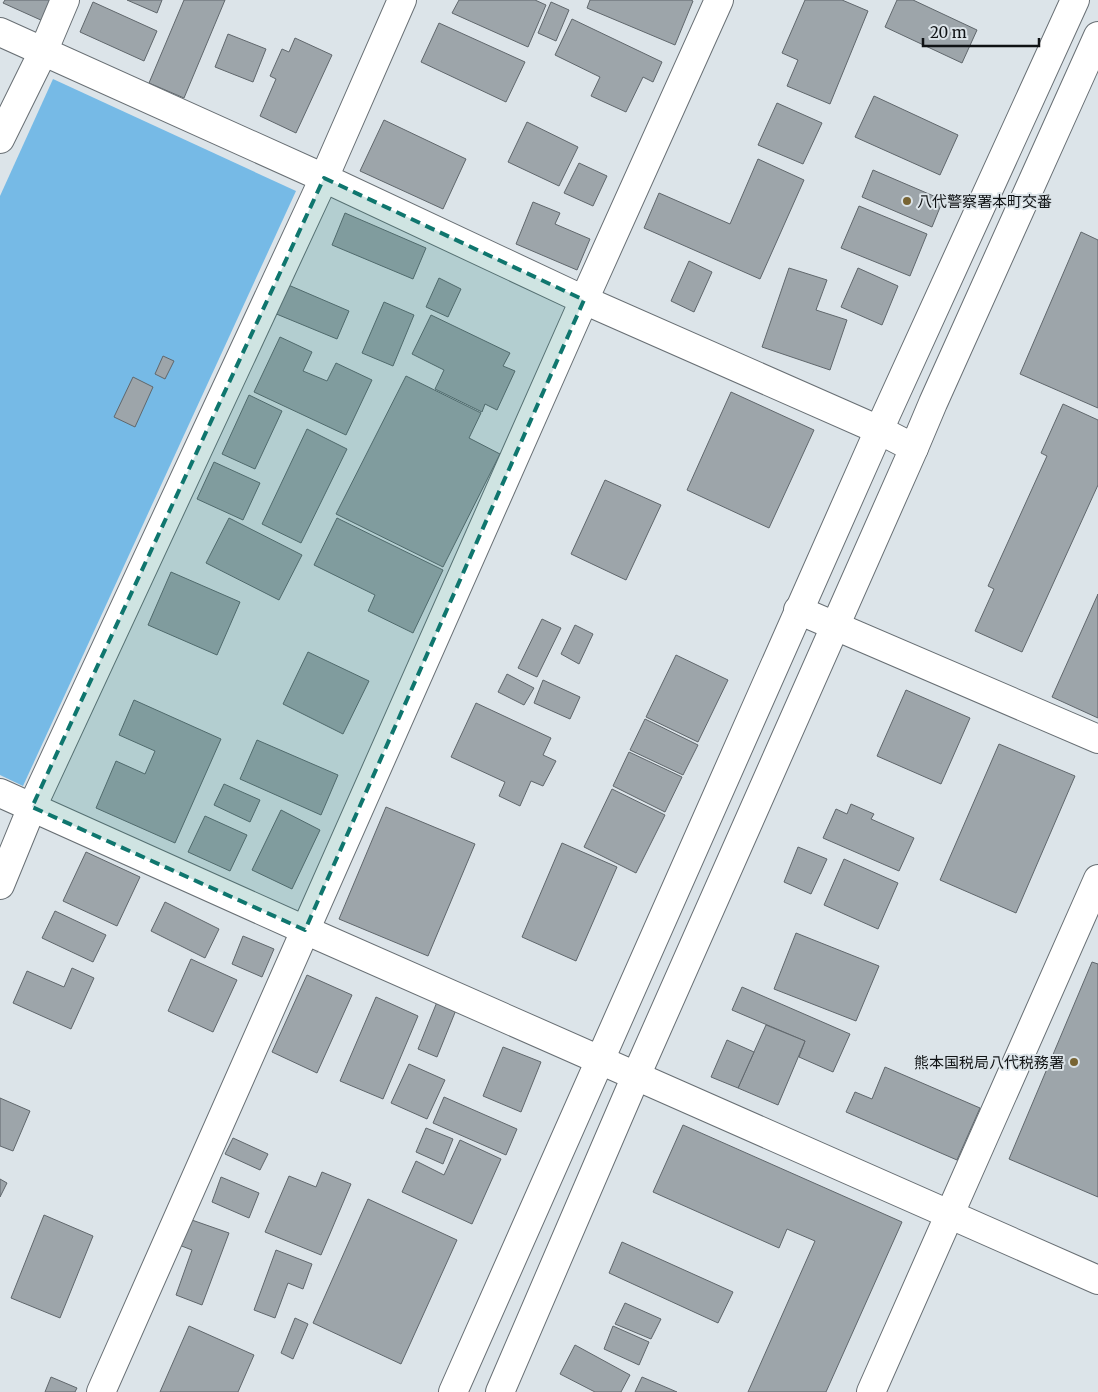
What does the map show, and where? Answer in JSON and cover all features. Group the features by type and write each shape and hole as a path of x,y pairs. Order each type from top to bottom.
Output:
{"street":[{"path":"0,139 43,52 65,0"},
{"path":"0,885 32,807 324,178 402,0"},
{"path":"101,1392 584,300 719,0"},
{"path":"453,1392 798,610 1075,0"},
{"path":"0,32 324,178 584,300 879,430 914,448"},
{"path":"500,1392 834,625 1098,36"},
{"path":"798,610 1098,739"},
{"path":"0,793 305,930 1098,1280"},
{"path":"871,1392 1098,879"}],"highlighted area":[{"path":"324,178 584,300 305,930 32,807"}],"shaded area":[{"path":"53,79 296,191 23,786 0,775 0,196"}],"building":[{"path":"5,0 52,0 43,21 3,3"},
{"path":"127,0 162,0 157,13"},
{"path":"184,0 225,0 184,98 149,83"},
{"path":"459,0 535,0 546,5 528,47 452,13"},
{"path":"590,0 693,1 675,45 587,8"},
{"path":"805,0 842,0 868,11 830,104 787,86 798,60 782,53"},
{"path":"897,0 913,0 977,30 962,63 885,27"},
{"path":"93,2 157,31 144,61 80,32"},
{"path":"551,2 569,10 556,41 538,33"},
{"path":"572,19 662,62 653,82 643,77 626,112 591,96 600,77 555,55"},
{"path":"439,23 525,62 506,102 421,62"},
{"path":"228,34 266,49 253,82 215,67"},
{"path":"295,38 332,55 296,133 260,116 276,79 270,76 282,49 289,52"},
{"path":"874,96 958,135 940,175 855,137"},
{"path":"777,103 822,123 803,164 758,145"},
{"path":"384,120 466,159 443,209 360,171"},
{"path":"527,122 578,147 559,186 508,162"},
{"path":"758,159 804,180 760,279 644,228 659,193 730,224"},
{"path":"579,163 607,176 593,206 564,193"},
{"path":"873,170 943,200 932,227 862,197"},
{"path":"533,202 560,213 555,224 590,239 577,270 516,244"},
{"path":"859,206 927,234 910,276 841,248"},
{"path":"345,213 426,248 413,279 332,245"},
{"path":"1081,232 1098,240 1098,408 1020,374"},
{"path":"689,261 712,272 694,312 671,301"},
{"path":"789,268 827,280 816,310 847,320 830,370 762,347"},
{"path":"858,268 898,286 882,325 841,307"},
{"path":"439,278 461,289 448,317 426,307"},
{"path":"286,284 349,311 337,339 274,313"},
{"path":"384,302 414,315 393,366 362,353"},
{"path":"431,315 510,353 503,366 515,371 497,410 485,404 482,412 435,389 444,370 412,354"},
{"path":"280,337 312,352 303,371 327,381 336,363 372,380 346,435 254,392"},
{"path":"163,356 174,361 165,379 155,374"},
{"path":"406,376 481,413 469,438 500,454 443,567 336,514"},
{"path":"133,377 153,387 135,427 114,417"},
{"path":"731,392 814,430 769,528 687,490"},
{"path":"249,395 282,411 255,469 222,454"},
{"path":"1063,404 1098,420 1098,485 1022,652 975,631 994,589 988,586 1047,456 1041,453"},
{"path":"307,429 347,449 301,543 262,524"},
{"path":"214,462 260,483 243,520 197,499"},
{"path":"605,480 661,505 626,580 571,554"},
{"path":"229,518 302,555 279,600 206,563"},
{"path":"337,518 443,570 413,633 368,611 375,595 314,565"},
{"path":"171,572 240,602 217,655 148,625"},
{"path":"1098,594 1098,718 1052,697"},
{"path":"542,619 561,628 537,677 518,668"},
{"path":"575,625 593,634 579,664 561,654"},
{"path":"308,652 369,681 343,734 283,704"},
{"path":"676,655 728,680 698,742 646,717"},
{"path":"507,674 534,688 524,705 498,692"},
{"path":"543,680 580,697 570,719 534,703"},
{"path":"906,690 970,718 941,784 877,756"},
{"path":"134,700 221,739 175,843 96,808 116,761 145,774 155,751 119,735"},
{"path":"476,703 551,738 543,755 556,761 543,786 531,781 520,806 499,796 505,782 451,757"},
{"path":"645,719 698,745 683,775 630,750"},
{"path":"257,740 338,775 321,815 240,779"},
{"path":"999,744 1075,776 1016,913 940,880"},
{"path":"629,752 682,777 665,812 613,786"},
{"path":"224,784 260,800 250,822 214,805"},
{"path":"612,789 665,815 636,873 584,847"},
{"path":"851,804 874,814 871,819 914,838 899,871 823,838 836,809 847,814"},
{"path":"386,807 475,844 428,956 339,919"},
{"path":"281,810 320,830 292,889 252,870"},
{"path":"205,816 247,835 230,871 188,852"},
{"path":"562,843 617,867 576,961 522,937"},
{"path":"798,847 827,859 811,894 784,882"},
{"path":"86,852 140,877 117,926 63,901"},
{"path":"844,859 898,883 878,929 824,905"},
{"path":"165,902 219,929 205,958 151,931"},
{"path":"55,911 106,935 93,962 42,938"},
{"path":"796,933 879,966 856,1021 774,989"},
{"path":"243,936 274,949 262,977 232,964"},
{"path":"191,959 237,980 213,1032 168,1011"},
{"name":"熊本国税局八代税務署","path":"1092,962 1098,964 1098,1197 1009,1159"},
{"path":"72,968 94,978 71,1029 13,1003 27,971 64,987"},
{"path":"307,975 352,995 317,1073 272,1052"},
{"path":"742,987 850,1034 833,1072 799,1057 805,1041 732,1010"},
{"path":"376,997 418,1016 383,1099 340,1081"},
{"path":"437,1002 456,1010 437,1057 418,1049"},
{"path":"766,1025 805,1041 778,1105 738,1088"},
{"path":"727,1040 754,1052 738,1088 711,1077"},
{"path":"503,1047 541,1062 521,1112 483,1096"},
{"path":"409,1064 445,1080 427,1119 391,1103"},
{"path":"885,1067 980,1108 957,1160 846,1112 855,1092 872,1099"},
{"path":"444,1097 517,1129 506,1155 433,1123"},
{"path":"0,1098 30,1111 13,1151 0,1146"},
{"path":"683,1125 902,1222 826,1392 748,1392 815,1241 787,1229 779,1248 653,1192"},
{"path":"426,1128 453,1139 443,1164 416,1152"},
{"path":"233,1138 268,1154 260,1170 225,1154"},
{"path":"460,1140 501,1159 472,1224 402,1192 416,1161 444,1175"},
{"path":"322,1172 351,1184 321,1255 265,1232 289,1176 316,1187"},
{"path":"221,1177 259,1193 249,1218 212,1202"},
{"path":"0,1179 7,1183 0,1197"},
{"path":"368,1199 457,1240 401,1364 313,1323"},
{"path":"44,1215 93,1236 60,1318 11,1298"},
{"path":"189,1219 229,1233 202,1305 176,1295 192,1250 179,1245"},
{"path":"622,1242 733,1292 718,1323 609,1273"},
{"path":"276,1250 312,1264 303,1289 288,1283 275,1318 254,1310"},
{"path":"625,1303 661,1319 651,1339 615,1324"},
{"path":"295,1318 308,1324 293,1359 281,1353"},
{"path":"189,1326 254,1355 238,1392 160,1392"},
{"path":"613,1326 649,1342 639,1365 604,1349"},
{"path":"575,1345 630,1375 621,1392 595,1392 560,1374"},
{"path":"51,1377 77,1388 75,1392 45,1392"},
{"path":"642,1377 677,1392 635,1392"}],"place":[{"name":"八代警察署本町交番","path":"907,201"},
{"name":"熊本国税局八代税務署","path":"1074,1062"}]}
